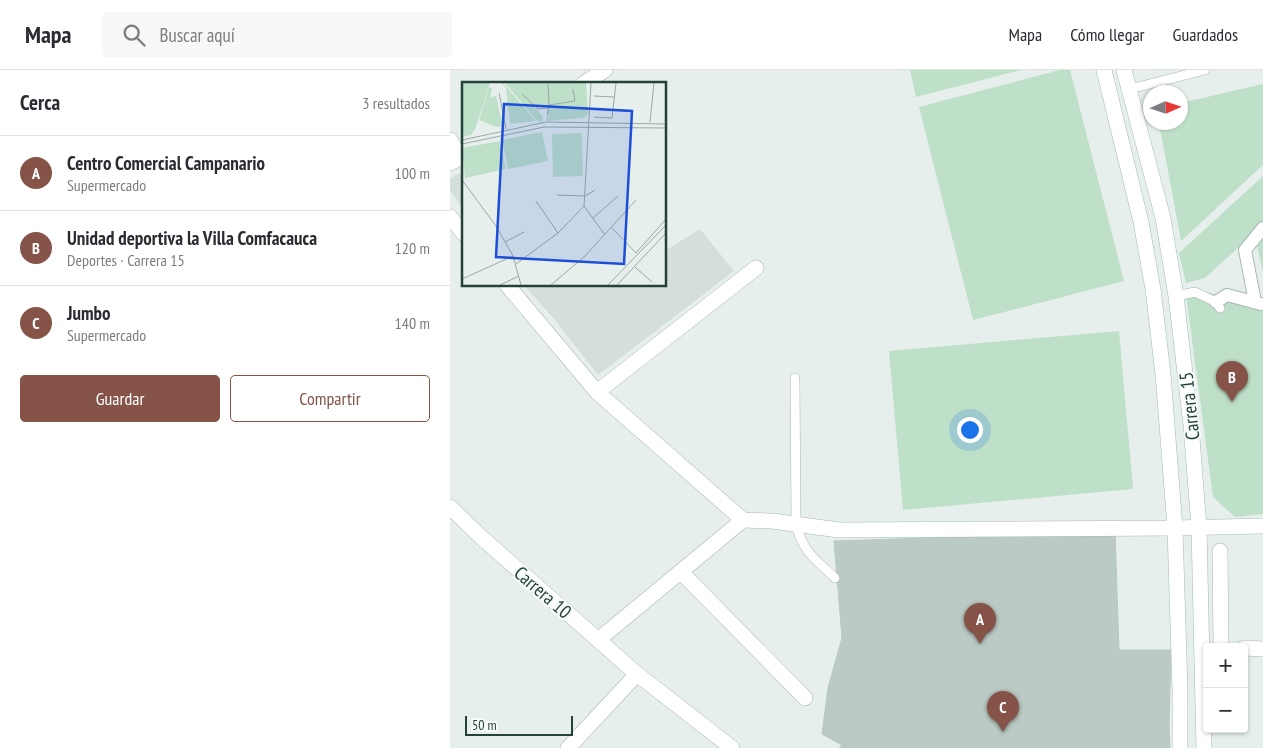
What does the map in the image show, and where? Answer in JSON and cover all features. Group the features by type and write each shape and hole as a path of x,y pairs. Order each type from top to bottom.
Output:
{"street":[{"path":"586,82 606,70"},
{"name":"Carrera 15","path":"1104,70 1141,222 1153,289 1161,355 1175,528 1180,748"},
{"name":"Carrera 15","path":"1124,70 1163,218 1176,296 1191,426 1199,528 1204,748"},
{"path":"450,140 458,159"},
{"path":"450,217 462,232"},
{"path":"1141,222 1163,218"},
{"path":"1218,305 1227,295 1259,303 1245,250 1263,228"},
{"path":"597,392 756,268"},
{"path":"508,286 597,392 744,520 839,530 905,534 1263,526"},
{"name":"Carrera 10","path":"450,507 482,538 637,674 732,748"},
{"path":"598,640 744,520"},
{"path":"1220,552 1221,643"},
{"path":"681,572 805,698"},
{"path":"1178,618 1202,617"},
{"path":"1248,648 1263,649"},
{"path":"568,748 637,674"}],"lane":[{"path":"1130,89 1205,70"},
{"path":"1176,296 1195,292 1218,305"},
{"path":"795,378 796,524 799,538 807,552 835,578"}],"shaded area":[{"path":"462,172 462,206 450,191 450,178"},
{"path":"700,229 734,271 598,375 555,320 525,286 599,286 601,288 605,286 666,286 666,250"}],"green space":[{"path":"910,70 1021,70 916,97"},
{"path":"1060,70 1070,70 1124,281 973,320 919,107"},
{"path":"1263,84 1263,165 1181,241 1160,130 1188,130 1188,101"},
{"path":"1263,176 1263,272 1254,233 1205,278 1186,283 1179,253"},
{"path":"1206,292 1263,307 1263,514 1235,517 1213,497 1186,295"},
{"path":"1119,331 1133,489 903,510 889,351"}],"building":[{"path":"1115,532 1119,650 1171,650 1170,748 839,748 842,745 822,734 828,688 842,638 834,541"}],"place":[{"name":"Unidad deportiva la Villa Comfacauca","path":"1232,402"},
{"name":"Centro Comercial Campanario","path":"980,644"},
{"name":"Jumbo","path":"1003,732"}]}
